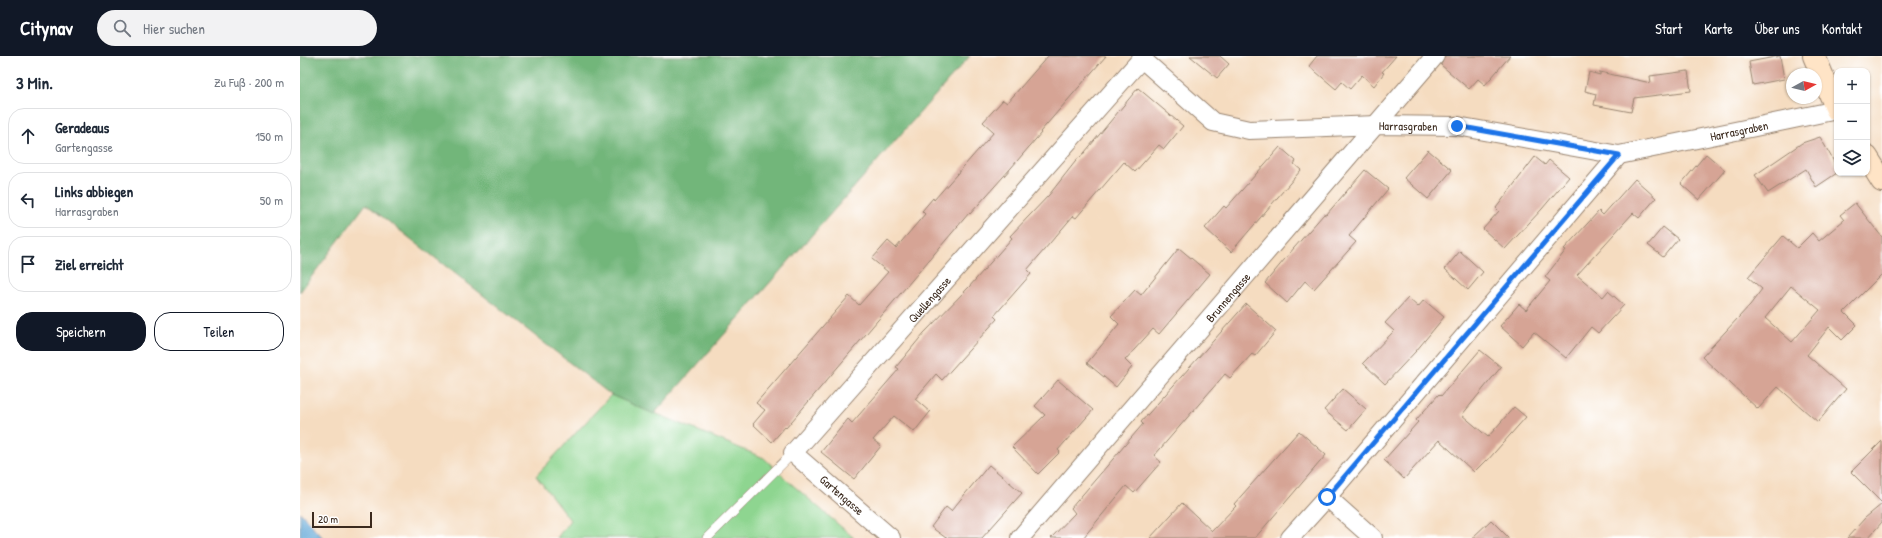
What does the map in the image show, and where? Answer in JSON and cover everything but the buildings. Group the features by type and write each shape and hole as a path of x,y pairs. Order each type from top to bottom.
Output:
{"street":[{"name":"Brunnengasse","path":"1020,538 1435,56"},
{"path":"1814,56 1834,104"},
{"name":"Harrasgraben","path":"1143,58 1213,122 1249,130 1377,124 1457,126 1619,155 1834,111"},
{"name":"Quellengasse","path":"793,453 1143,58"},
{"path":"1290,538 1327,497 1619,155"},
{"path":"1870,162 1882,181"},
{"name":"Gartengasse","path":"793,453 891,538"},
{"path":"1327,497 1373,538"}],"lane":[{"name":"Quellengasse","path":"708,538 793,453"}],"green space":[{"path":"300,56 970,56 654,414 611,395 366,204 300,292"},
{"path":"611,395 764,458 854,538 557,538 570,520 536,476"}],"water":[{"path":"300,512 323,538 300,538"}],"route":[{"path":"1327,497 1619,155 1457,126"}]}
